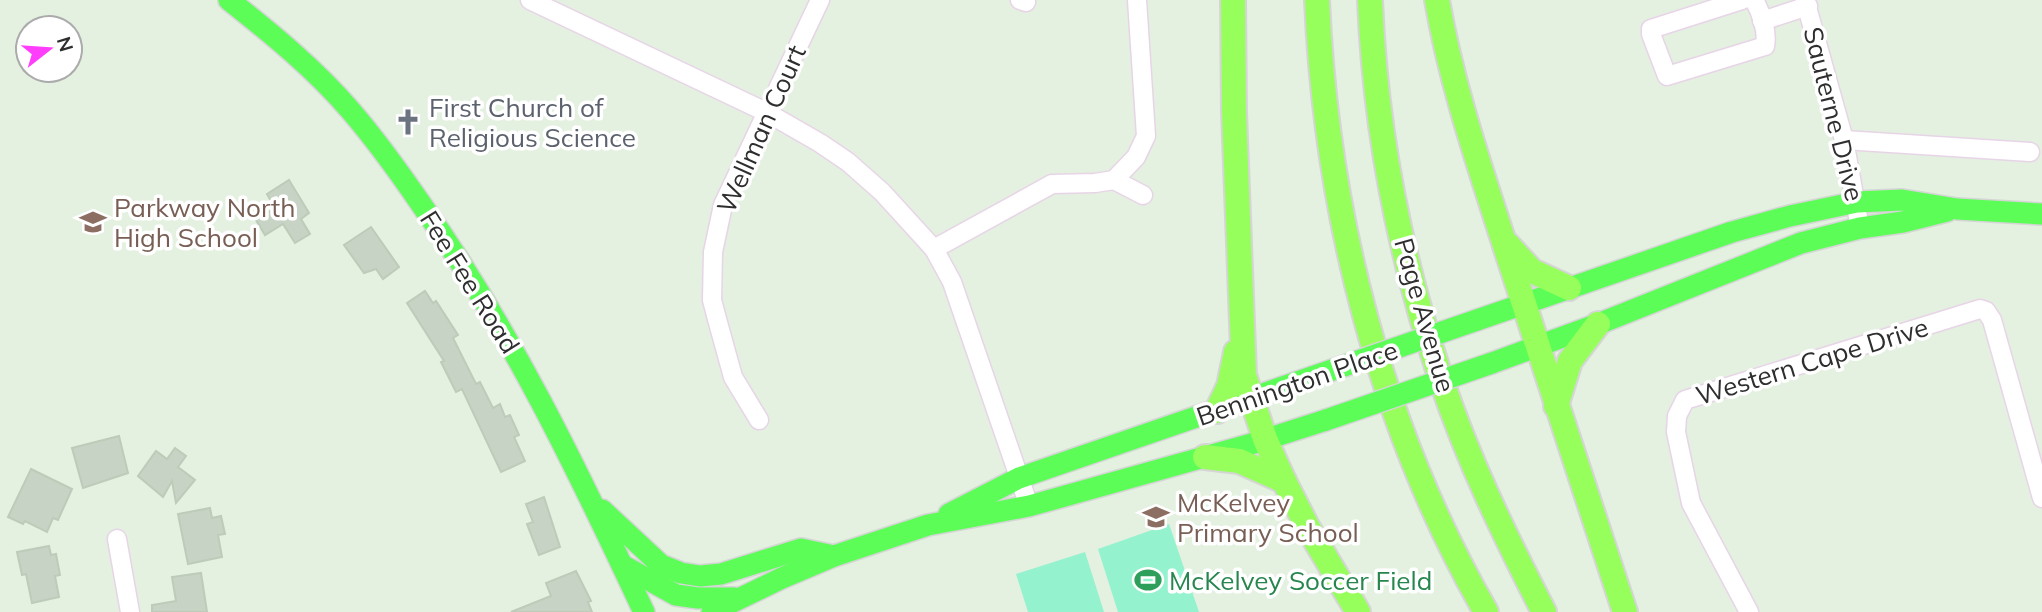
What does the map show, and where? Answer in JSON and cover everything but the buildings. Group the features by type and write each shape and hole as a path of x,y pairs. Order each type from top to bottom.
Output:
{"highway":[{"path":"1233,0 1244,375 1265,439 1284,481 1308,528 1358,612"},
{"name":"Page Avenue","path":"1317,0 1322,92 1331,151 1340,207 1366,318 1401,428 1424,486 1449,542 1486,612"},
{"name":"Page Avenue","path":"1370,0 1376,88 1384,146 1420,312 1441,380 1479,477 1544,612"},
{"path":"1437,0 1447,58 1461,111 1536,347 1625,612"},
{"path":"1502,238 1532,271 1569,288"},
{"path":"1556,406 1570,361 1598,324"},
{"path":"1217,411 1229,386 1242,328"},
{"path":"1205,457 1240,461 1284,481"}],"main road":[{"name":"Fee Fee Road","path":"229,0 277,38 350,110 459,257 531,379 644,612"},
{"name":"Bennington Place","path":"928,525 1019,478 1732,232 1857,202 1902,200 1957,209 2042,214"},
{"name":"Bennington Place","path":"713,612 834,556 928,525 1029,506 1265,439 1536,347 1801,243 1957,209"},
{"path":"591,498 661,565 681,573 699,576 721,574 801,549 834,556"},
{"path":"622,565 676,595 739,598"}],"street":[{"path":"530,0 766,112 848,162 882,192 934,249 952,282 1029,506"},
{"name":"Wellman Court","path":"759,420 733,377 717,319 712,300 713,252 723,205 820,0"},
{"path":"1114,180 1136,157 1146,136 1137,0"},
{"path":"1742,0 1651,29 1667,76 1765,46 1767,41 1754,0"},
{"path":"1762,21 1807,3"},
{"name":"Sauterne Drive","path":"1807,3 1844,140 1860,228"},
{"path":"1844,140 2030,152"},
{"path":"934,249 1052,184 1114,180 1143,195"},
{"name":"Western Cape Drive","path":"1749,612 1691,503 1676,432 1680,407 1685,400 1980,309 1992,320 2042,498"},
{"path":"117,539 130,612"}],"green space":[{"name":"McKelvey Soccer Field","path":"1169,524 1199,612 1118,612 1098,549"},
{"name":"McKelvey Soccer Field","path":"1085,552 1104,612 1028,612 1016,574"}],"place":[{"name":"First Church of Religious Science","path":"408,122"},
{"name":"Parkway North High School","path":"93,222"},
{"name":"McKelvey Primary School","path":"1156,517"},
{"name":"McKelvey Soccer Field","path":"1148,580"}]}
